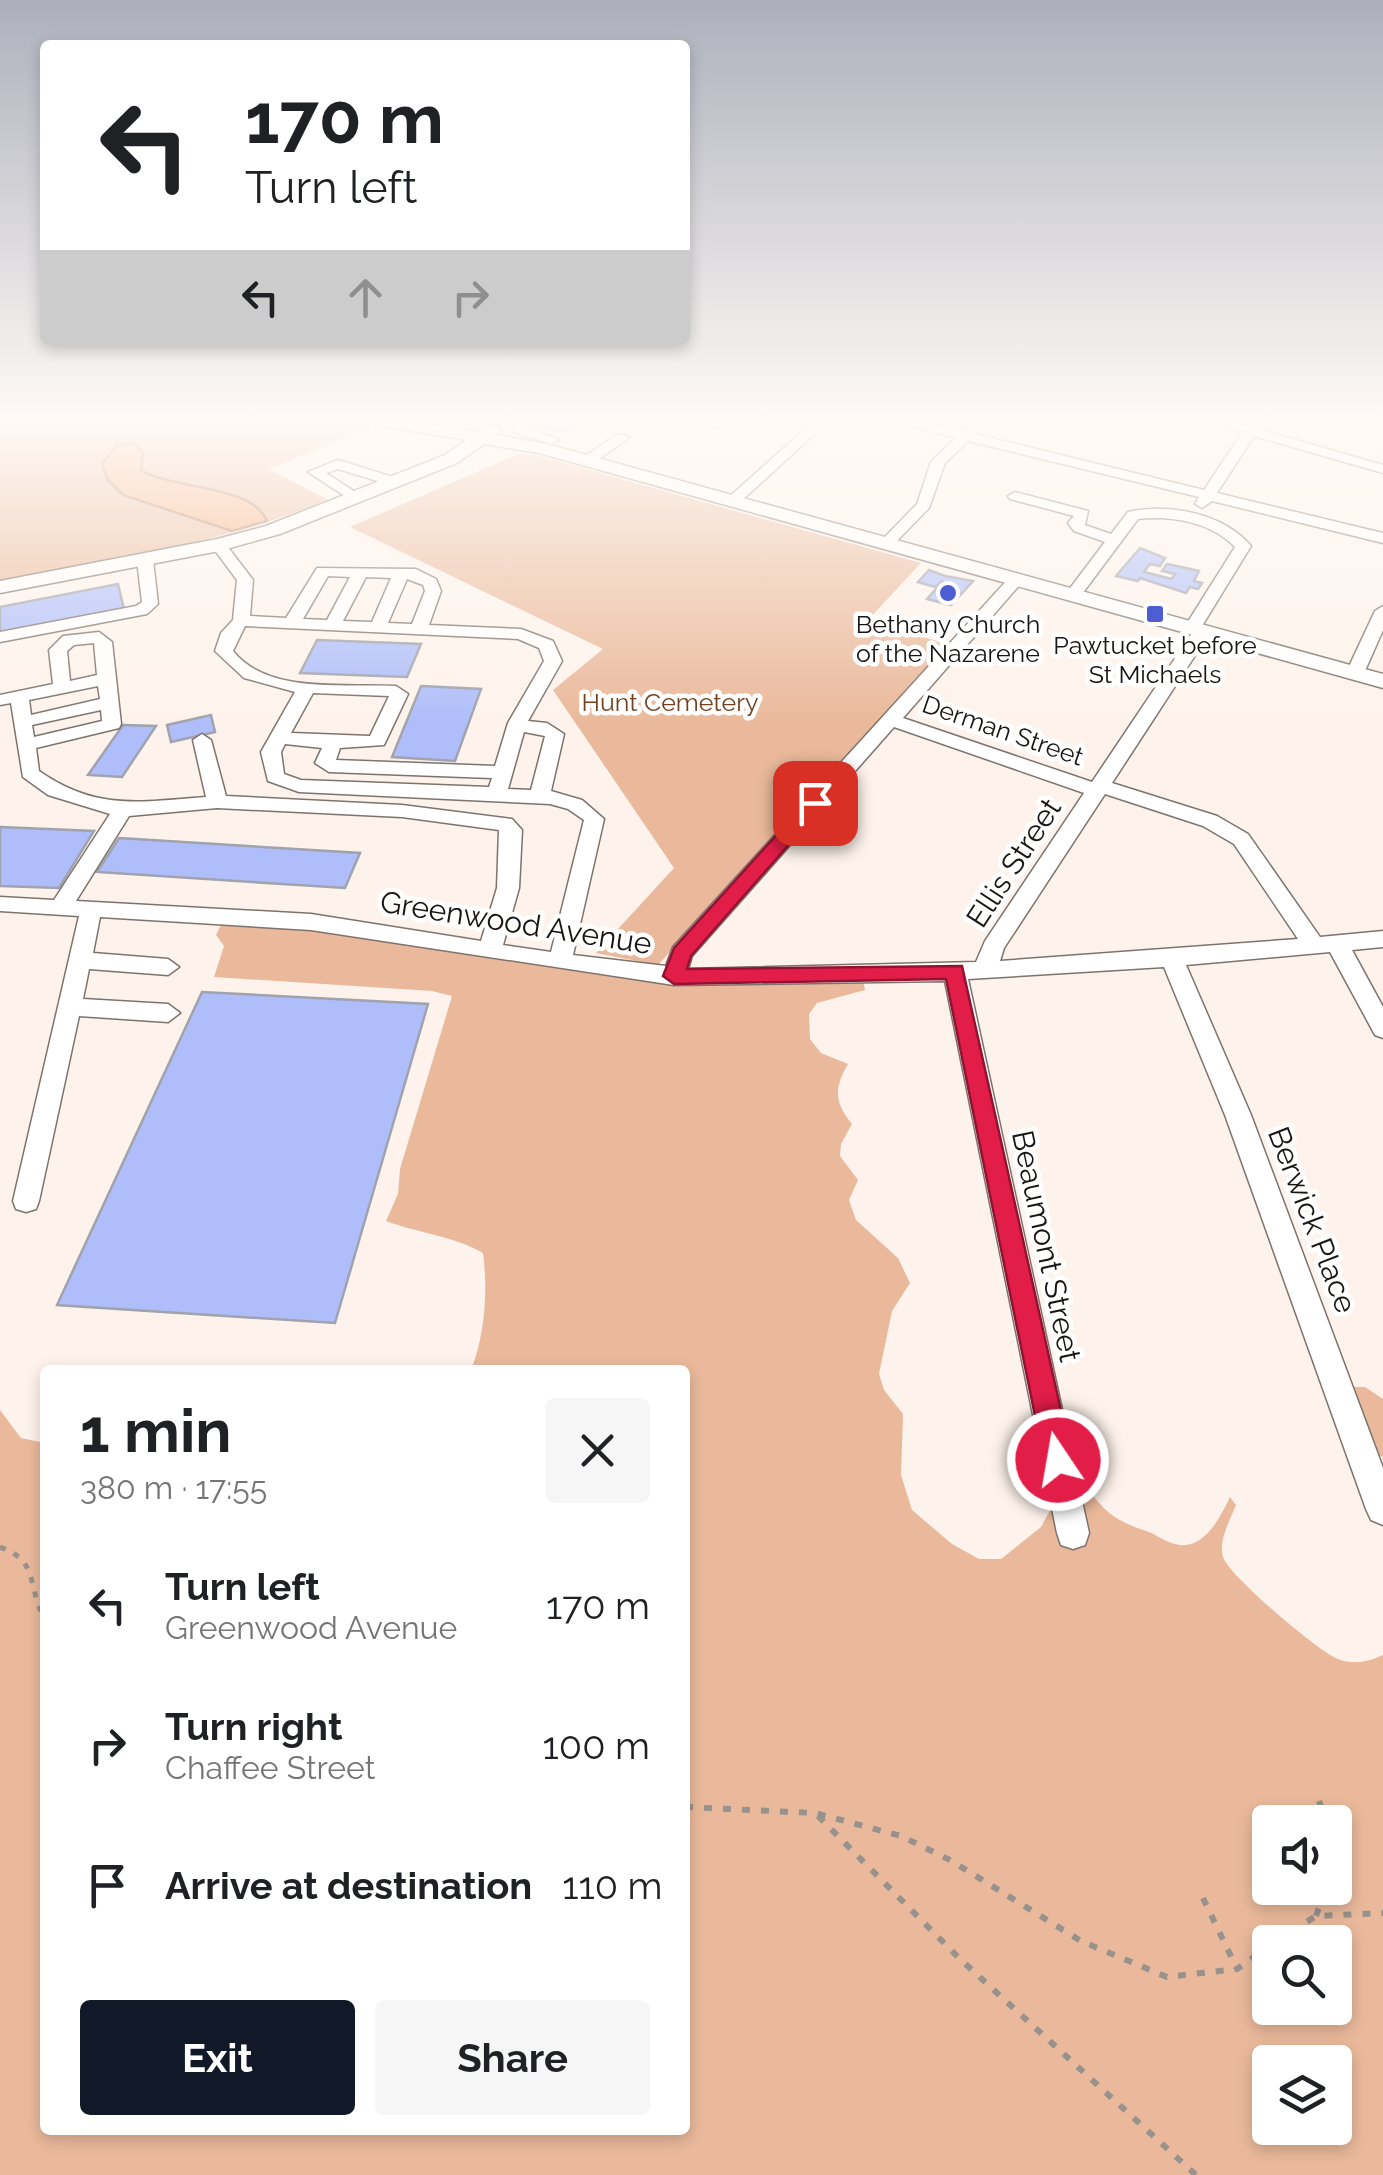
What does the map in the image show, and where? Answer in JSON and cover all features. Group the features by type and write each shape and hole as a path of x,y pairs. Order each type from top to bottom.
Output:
{"main road":[{"path":"0,588 220,544 294,522"},
{"path":"808,522 1383,681"}],"street":[{"path":"886,544 908,522"},
{"path":"1077,522 1079,528 1112,540"},
{"path":"1073,595 1128,522"},
{"name":"Ellis Street","path":"985,970 993,947 1099,789 1244,546 1224,530 1195,522"},
{"path":"1321,522 1383,538"},
{"path":"220,544 245,580 240,621 230,633 224,651 234,666 250,676 307,687 399,694 377,742 278,738"},
{"path":"0,638 141,610 150,604 145,560"},
{"path":"291,624 323,572 360,572 416,574 430,582 432,591 418,628"},
{"path":"332,626 360,572"},
{"path":"378,628 400,574"},
{"path":"674,976 681,954 1016,580"},
{"path":"1355,674 1383,611"},
{"path":"240,621 520,634 546,645 553,660 516,726 496,794"},
{"path":"27,745 112,724 103,642 90,636 60,644 62,688"},
{"path":"106,678 10,698 23,722 30,773 55,791 123,810 216,802 402,811 505,824 512,830 508,888 490,950"},
{"path":"307,687 272,752 275,777 299,786 566,800 589,812 594,820 560,962"},
{"path":"23,722 110,702"},
{"name":"Derman Street","path":"892,720 1099,789 1210,821 1241,839 1314,944"},
{"path":"516,726 540,727 555,734 539,798"},
{"path":"202,740 216,802"},
{"path":"333,743 324,764 329,766 503,772"},
{"path":"60,908 123,810"},
{"name":"Greenwood Avenue","path":"0,904 311,922 674,976 955,972 1314,944 1338,946 1383,939"},
{"path":"26,1201 91,910"},
{"path":"1338,946 1383,1029"},
{"name":"Berwick Place","path":"1172,958 1238,1115 1382,1508"},
{"path":"80,960 168,966"},
{"name":"Beaumont Street","path":"955,972 1073,1534"},
{"path":"69,1007 168,1013"}],"path":[{"path":"0,1546 18,1552 34,1575 36,1607 40,1612"},
{"path":"1319,1801 1320,1805"},
{"path":"690,1807 815,1813 901,1836 950,1860 1080,1940 1167,1977 1237,1969 1252,1959"},
{"path":"815,1813 960,1960 1196,2175"},
{"path":"1203,1898 1237,1969"},
{"path":"1316,1916 1320,1905"},
{"path":"1302,1925 1316,1916 1383,1913"}],"green space":[{"path":"0,522 268,522 124,558 0,582"},
{"name":"Hunt Cemetery","path":"363,522 773,522 921,563 868,620 950,645 658,965 596,953 674,868 553,690 603,649 350,527"},
{"path":"225,916 572,965 862,976 865,990 817,1003 809,1014 810,1039 821,1053 848,1064 838,1095 852,1124 841,1144 840,1156 858,1180 849,1200 856,1220 898,1258 910,1283 892,1311 879,1374 884,1390 903,1414 901,1475 912,1510 952,1544 979,1559 1001,1559 1041,1527 1053,1505 1072,1491 1090,1492 1121,1521 1171,1543 1185,1545 1209,1531 1230,1497 1236,1505 1222,1551 1240,1580 1338,1659 1361,1662 1383,1655 1383,2175 0,2175 0,1410 21,1438 40,1442 40,2135 690,2135 690,1365 472,1365 484,1312 483,1253 386,1221 398,1194 400,1169 452,996 432,991 214,977 224,946 216,935"},
{"path":"1347,1387 1365,1387 1383,1399 1383,1457 1370,1451"}],"shaded area":[{"path":"203,522 265,522 232,531"}],"building":[{"path":"1140,548 1165,558 1160,566 1150,564 1144,572 1172,579 1175,574 1162,571 1167,564 1199,571 1194,581 1202,583 1186,593 1140,578 1138,581 1116,576"},
{"name":"Bethany Church of the Nazarene","path":"929,570 973,581 951,605 927,599 943,581 935,587 918,582"},
{"path":"118,584 124,609 0,634 0,607"},
{"path":"317,640 421,644 407,677 300,673"},
{"path":"421,686 481,689 455,761 392,757"},
{"path":"211,715 215,732 171,742 167,725"},
{"path":"123,725 156,726 122,777 88,775"},
{"path":"0,827 94,831 59,888 0,886"},
{"path":"119,838 360,853 345,888 97,872"},
{"path":"202,992 428,1004 335,1323 57,1305"}],"place":[{"name":"Bethany Church of the Nazarene","path":"948,593"},
{"name":"Pawtucket before St Michaels","path":"1155,614"}],"route":[{"path":"815,803 681,954 674,976 955,972 1058,1460"}]}
